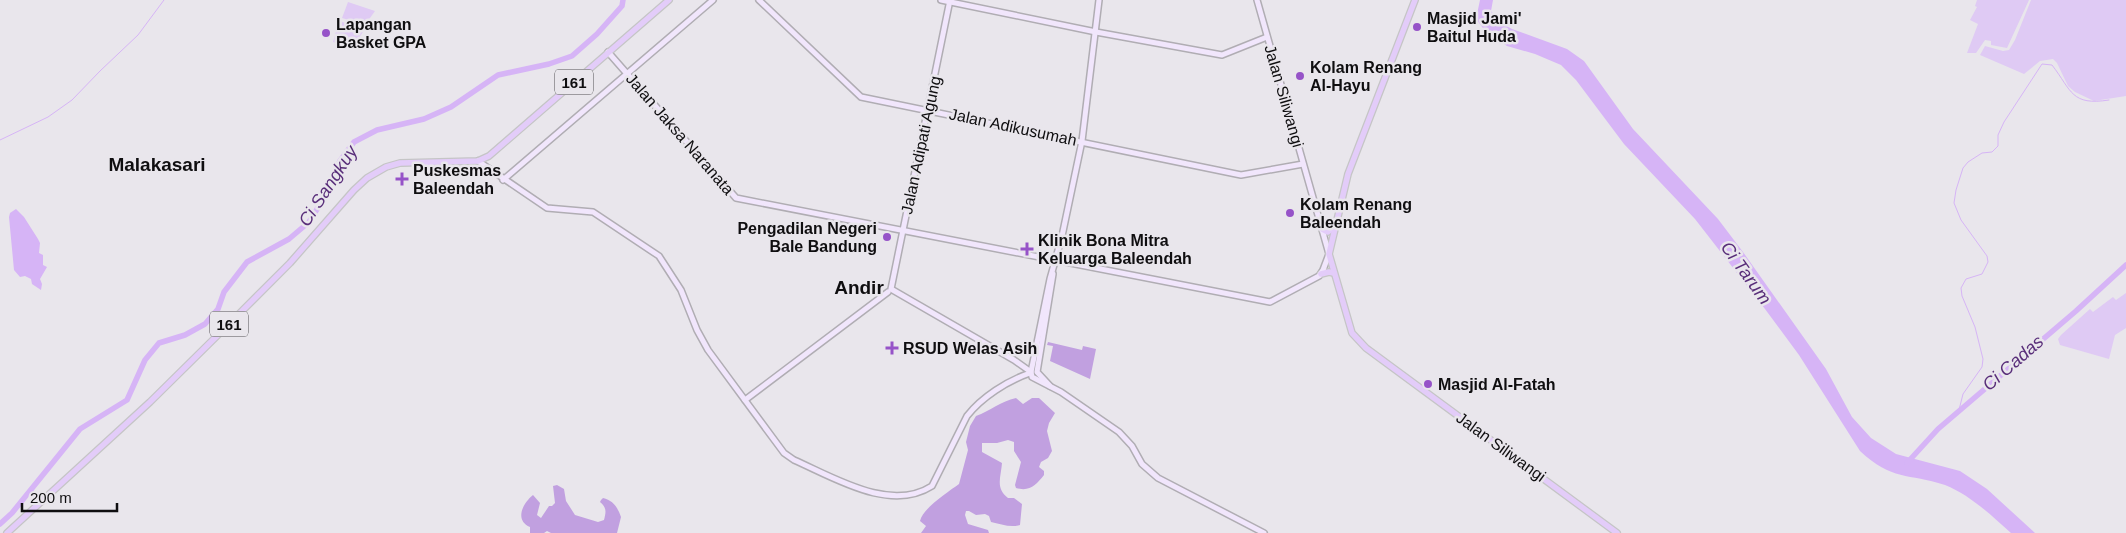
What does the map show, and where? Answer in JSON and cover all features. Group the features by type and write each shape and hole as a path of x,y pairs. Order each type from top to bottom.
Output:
{"main road":[{"name":"161","path":"7,533 150,402 290,263 347,197 367,178 386,167 400,163 478,161 492,153 668,0"},
{"path":"503,180 713,0"},
{"name":"Jalan Adikusumah","path":"759,0 854,92 861,96 1241,175 1303,164"},
{"path":"941,0 1096,32 1225,55 1267,37"},
{"path":"1033,374 1050,279 1056,261 1082,141 1099,0"},
{"name":"Jalan Siliwangi","path":"1257,0 1352,333 1362,345 1617,533"},
{"path":"1321,274 1351,165 1416,0"},
{"name":"Jalan Adipati Agung","path":"890,291 930,110 950,1"},
{"name":"Jalan Jaksa Naranata","path":"608,52 736,198 1268,302 1321,274"},
{"path":"478,161 503,180 547,208 593,212 659,256 681,290 694,324 705,345 780,448 792,458 869,491 902,495 917,493 932,486 967,416 974,407 1017,379 1033,374"},
{"path":"1322,229 1330,232 1334,226"},
{"path":"1321,274 1329,272 1334,274"},
{"path":"745,400 890,291 1033,374 1119,432 1132,446 1142,464 1158,478 1264,533"}],"shaded area":[{"path":"1977,0 2029,0 2007,48 1991,45 1991,41 1985,40 1976,53 1967,53 1978,24 1970,20 1977,7 1975,6"},
{"path":"2031,0 2126,0 2126,96 2094,101 2075,92 2068,86 2057,63 2053,59 2040,61 2024,74 1980,55 1985,46 2003,51 2009,50"},
{"path":"348,2 375,11 365,25 342,18"},
{"path":"339,21 365,29 352,48 333,42"},
{"path":"2126,293 2126,328 2115,335 2109,359 2060,345 2058,339 2061,335 2090,309 2093,312 2113,297 2116,300"},
{"path":"1048,342 1082,350 1083,346 1096,349 1090,379 1050,361 1053,346 1047,345"},
{"path":"1016,398 1023,404 1032,398 1039,398 1055,413 1047,431 1052,451 1048,458 1041,462 1039,467 1044,471 1044,475 1035,485 1029,488 1016,488 1015,485 1021,462 1014,451 1014,442 1008,440 997,443 982,443 982,452 1002,463 1001,490 1008,498 1014,498 1022,504 1020,525 1009,526 991,522 989,516 985,514 976,515 966,511 965,515 968,524 988,530 989,533 921,533 926,526 920,521 922,516 936,501 959,484 968,450 966,442 970,426 976,416 1005,401"},
{"path":"557,485 564,489 566,501 575,515 598,522 604,520 605,515 601,500 603,498 607,499 612,503 617,508 621,517 617,533 551,533 547,531 544,533 530,533 530,527 522,520 523,507 533,495 540,503 537,515 541,518 549,506 555,503 553,486"}],"water":[{"name":"Ci Tarum","path":"1480,0 1493,0 1491,11 1501,23 1512,29 1567,49 1584,61 1633,129 1718,219 1826,369 1852,417 1871,438 1896,454 1960,471 1987,489 2035,533 2011,533 1980,506 1954,489 1932,481 1891,472 1871,461 1860,451 1799,355 1695,219 1624,144 1576,80 1561,65 1535,54 1507,46 1486,32 1476,19"},
{"path":"16,209 24,217 40,243 39,253 43,255 43,265 47,267 40,279 42,284 41,290 32,284 31,279 25,276 20,277 14,270 9,217 10,213"}],"waterway":[{"path":"0,140 48,117 72,100 138,35 164,0"},
{"name":"Ci Sangkuy","path":"0,524 12,513 80,429 127,400 145,360 159,343 185,335 205,324 218,309 224,292 247,262 289,239 309,222 319,206 340,161 354,142 377,130 424,119 451,107 498,75 549,64 572,56 597,34 622,6 623,0"},
{"path":"1959,410 1963,394 1982,367 1983,359 1975,327 1962,296 1961,288 1966,279 1982,274 1988,262 1987,256 1961,220 1954,203 1963,168 1968,162 1982,153 1992,152 1998,146 1998,135 2004,122 2042,64 2052,65 2069,89 2080,98 2087,101 2109,100"},
{"name":"Ci Cadas","path":"1907,463 1938,429 2076,311 2126,265"}],"place":[{"name":"Masjid Jami' Baitul Huda","path":"1417,27"},
{"name":"Lapangan Basket GPA","path":"326,33"},
{"name":"Kolam Renang Al-Hayu","path":"1300,76"},
{"name":"Puskesmas Baleendah","path":"402,179"},
{"name":"Kolam Renang Baleendah","path":"1290,213"},
{"name":"Pengadilan Negeri Bale Bandung","path":"887,237"},
{"name":"Klinik Bona Mitra Keluarga Baleendah","path":"1027,249"},
{"name":"RSUD Welas Asih","path":"892,348"},
{"name":"Masjid Al-Fatah","path":"1428,384"}],"district":[{"name":"Malakasari","path":"157,164"},
{"name":"Andir","path":"859,287"}]}
